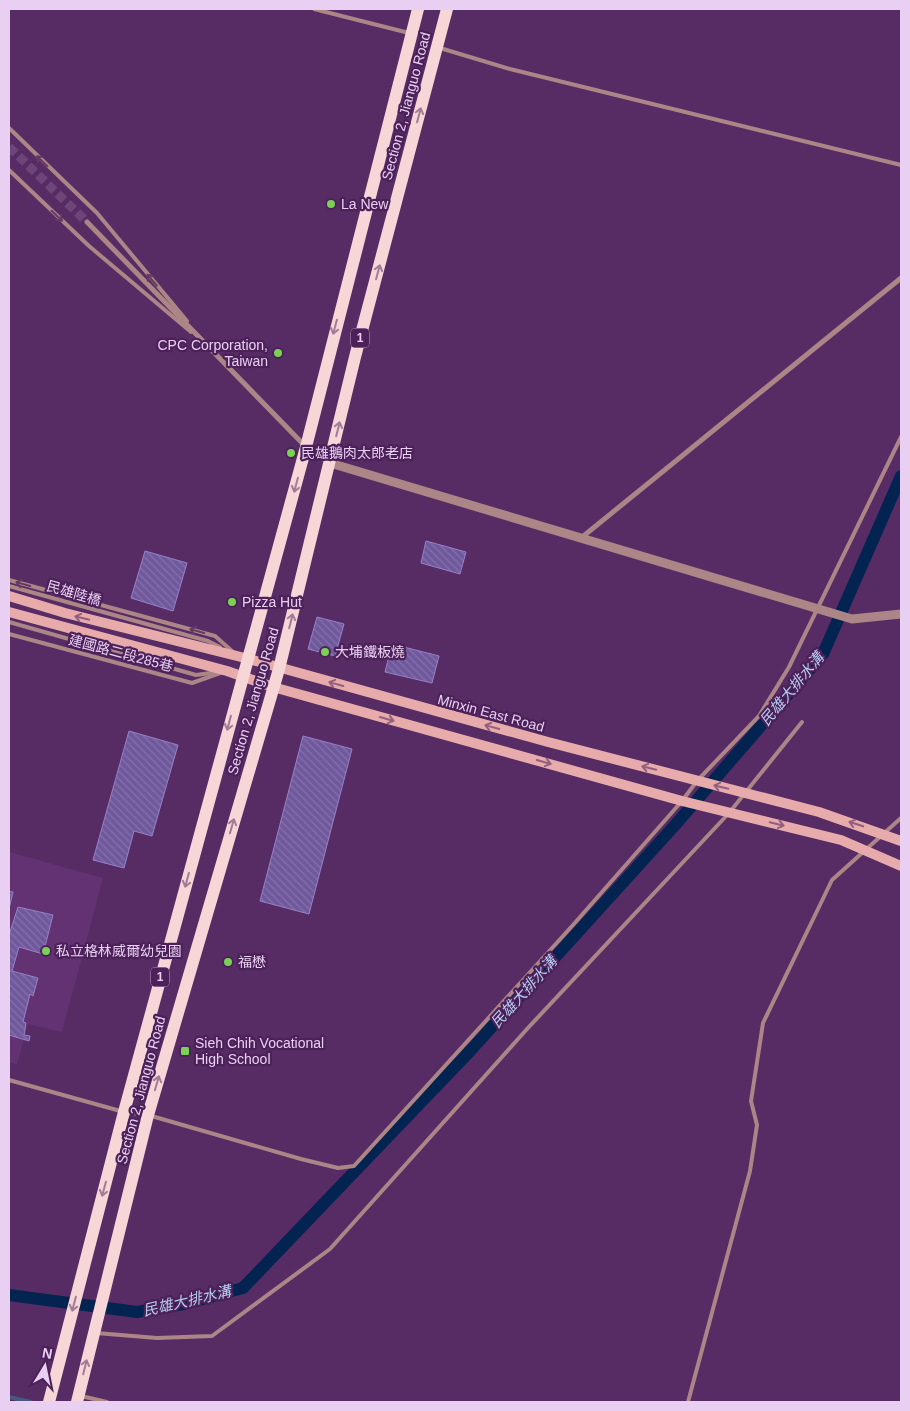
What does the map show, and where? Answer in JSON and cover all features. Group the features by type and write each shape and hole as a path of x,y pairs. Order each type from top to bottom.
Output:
{"main road":[{"name":"Section 2, Jianguo Road","path":"49,1402 124,1112 242,676 243,658 306,447 418,9"},
{"name":"Section 2, Jianguo Road","path":"94,1332 148,1115 279,669 355,357 448,9"},
{"name":"Minxin East Road","path":"9,596 131,625 279,669 745,793"},
{"path":"9,612 227,671 273,687 682,801 841,840 901,866"},
{"path":"745,793 819,812 884,833 901,841"},
{"name":"1","path":"78,1399 94,1332"}],"street":[{"path":"87,222 306,447 330,463 852,619 901,614"},
{"path":"582,538 901,278"}],"lane":[{"path":"314,9 412,34"},
{"path":"437,47 510,69 901,165"},
{"path":"9,128 97,213 206,344"},
{"path":"9,170 89,246 206,344"},
{"path":"9,1080 124,1112 148,1115 338,1168 354,1166 567,932 682,801 697,781 759,716 789,667 901,437"},
{"path":"9,580 215,636 243,658"},
{"name":"民雄陸橋","path":"9,586 131,625"},
{"path":"9,622 122,656 196,675 227,671"},
{"name":"建國路二段285巷","path":"9,634 192,683 227,671"},
{"path":"94,1332 157,1338 212,1336 330,1249 527,1029 729,813 802,722"},
{"path":"688,1402 750,1171 757,1125 751,1101 763,1023 832,880 901,818"},
{"path":"78,1399 107,1402"}],"shaded area":[{"name":"私立格林威爾幼兒園","path":"9,852 103,878 62,1032 28,1024 17,1064 9,1062"}],"building":[{"path":"426,541 466,552 460,574 421,563"},
{"path":"145,551 187,563 173,611 131,598"},
{"path":"317,617 344,624 335,656 308,649"},
{"path":"392,644 439,656 432,683 385,672"},
{"path":"129,731 178,745 152,836 134,831 124,868 93,860"},
{"path":"303,736 352,749 309,914 260,901"},
{"path":"9,891 13,892 9,909"},
{"path":"18,907 53,915 43,954 19,947 12,971 38,978 33,996 30,994 23,1022 26,1023 24,1035 30,1036 29,1041 9,1035 9,935"}],"waterway":[{"name":"民雄大排水溝","path":"9,1295 137,1312 184,1304 243,1288 471,1050 676,824 823,654 901,476"},
{"path":"9,1397 31,1402"}],"tunnel":[{"path":"9,147 87,222"}],"place":[{"name":"La New","path":"331,204"},
{"name":"CPC Corporation, Taiwan","path":"278,353"},
{"name":"民雄鵝肉太郎老店","path":"291,453"},
{"name":"Pizza Hut","path":"232,602"},
{"name":"大埔鐵板燒","path":"325,652"},
{"name":"私立格林威爾幼兒園","path":"46,951"},
{"name":"福懋","path":"228,962"},
{"name":"Sieh Chih Vocational High School","path":"185,1051"}]}
